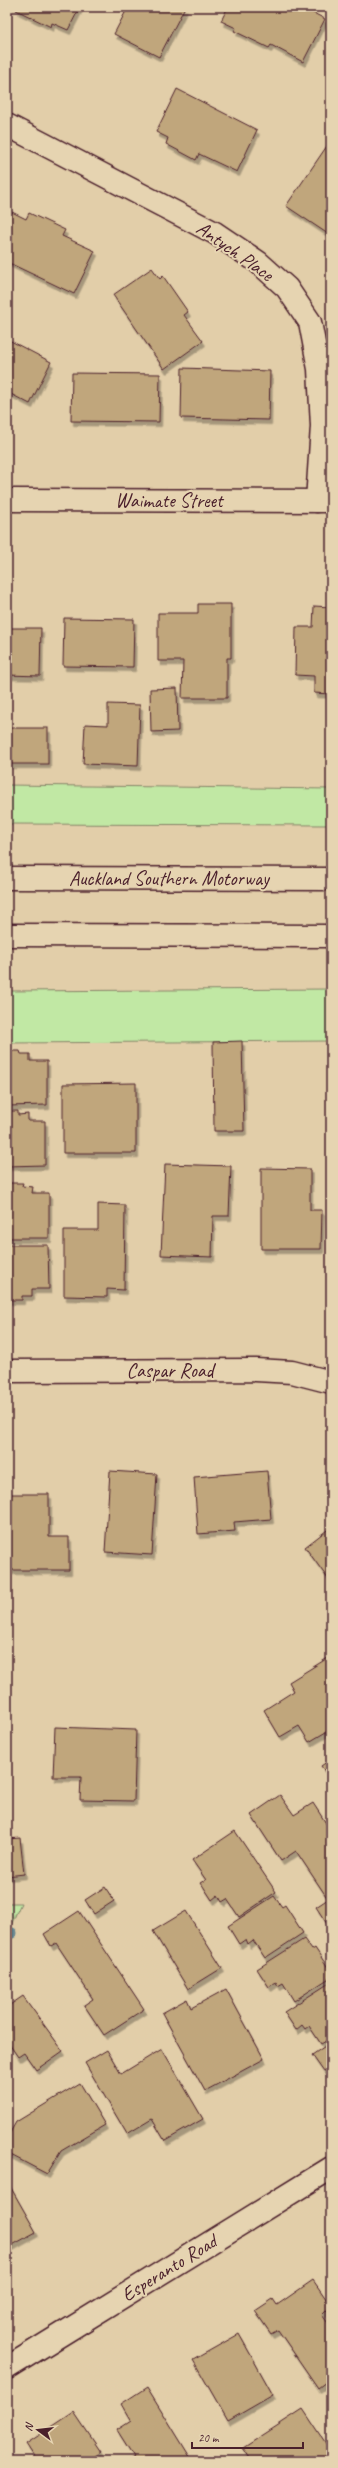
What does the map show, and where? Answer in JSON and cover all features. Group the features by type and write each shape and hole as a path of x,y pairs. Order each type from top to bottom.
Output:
{"main road":[{"name":"Antych Place","path":"7,125 215,233 258,262 287,288 310,322 319,369 324,501"},
{"name":"Waimate Street","path":"7,500 324,501"},
{"name":"Auckland Southern Motorway","path":"7,878 331,879"},
{"path":"7,935 331,936"},
{"name":"Caspar Road","path":"7,1371 256,1370 292,1372 331,1382"},
{"name":"Esperanto Road","path":"7,2368 331,2168"}],"green space":[{"path":"7,785 331,789 331,825 7,824"},
{"path":"331,989 331,1041 7,1043 7,991"},
{"path":"7,1903 21,1903 7,1934"}],"building":[{"path":"18,7 80,7 68,30 52,23 51,27 16,10"},
{"path":"128,7 185,7 159,57 114,34"},
{"path":"228,7 302,7 325,19 303,62 271,45 269,48 234,31 236,28 221,21"},
{"path":"177,89 257,130 237,172 199,154 196,160 166,144 168,138 156,132"},
{"path":"331,140 331,229 328,234 286,206"},
{"path":"12,212 26,219 29,213 65,230 62,236 95,251 74,294 7,262 7,222"},
{"path":"152,268 160,279 163,276 188,312 184,315 203,341 164,369 113,295"},
{"path":"7,339 51,362 30,404 7,392"},
{"path":"182,368 270,371 269,420 181,418"},
{"path":"72,373 160,374 159,422 71,421"},
{"path":"198,604 231,604 231,658 227,658 227,698 182,698 183,661 158,661 158,613 198,613"},
{"path":"314,606 331,607 331,694 314,693 314,676 295,675 296,627 313,627"},
{"path":"64,618 134,619 133,667 63,666"},
{"path":"7,628 41,628 40,676 7,675"},
{"path":"177,688 178,731 151,732 150,689"},
{"path":"108,704 140,705 138,766 83,764 85,724 108,725"},
{"path":"7,728 48,728 48,764 7,764"},
{"path":"242,1041 244,1131 214,1131 213,1042"},
{"path":"7,1051 20,1051 21,1054 30,1054 30,1061 47,1061 47,1105 7,1106"},
{"path":"136,1083 136,1153 63,1153 63,1084"},
{"path":"7,1111 18,1111 18,1115 28,1114 28,1121 45,1121 45,1165 7,1166"},
{"path":"165,1164 231,1166 229,1216 213,1216 212,1257 161,1255"},
{"path":"261,1168 310,1169 310,1210 322,1210 321,1249 261,1249"},
{"path":"7,1183 23,1183 22,1186 33,1187 32,1193 49,1193 49,1238 7,1238"},
{"path":"98,1204 125,1205 124,1290 107,1289 107,1297 64,1296 64,1230 98,1230"},
{"path":"7,1245 48,1245 49,1289 32,1289 32,1296 22,1296 22,1300 7,1300"},
{"path":"110,1471 157,1474 152,1555 105,1552"},
{"path":"267,1471 271,1519 234,1522 235,1531 198,1534 194,1477"},
{"path":"7,1494 49,1494 49,1537 69,1537 69,1570 7,1570"},
{"path":"331,1527 331,1583 305,1547"},
{"path":"331,1656 331,1706 327,1709 331,1716 331,1729 309,1742 299,1726 280,1737 264,1710 294,1691 289,1682"},
{"path":"55,1727 136,1730 134,1801 80,1800 81,1777 53,1777"},
{"path":"331,1759 331,1780 321,1766"},
{"path":"280,1795 294,1815 313,1803 331,1831 331,1930 316,1907 328,1899 296,1851 281,1861 251,1815"},
{"path":"235,1831 276,1892 239,1917 227,1899 222,1902 218,1895 212,1900 201,1883 206,1880 192,1860"},
{"path":"20,1838 24,1874 7,1876 7,1839"},
{"path":"105,1887 114,1901 94,1914 85,1900"},
{"path":"274,1896 282,1907 285,1905 303,1933 265,1958 253,1940 248,1944 246,1939 239,1944 228,1926"},
{"path":"79,1911 144,2009 104,2035 84,2005 93,1999 56,1943 51,1946 44,1934"},
{"path":"186,1911 222,1968 188,1989 153,1931"},
{"path":"304,1939 312,1950 315,1948 331,1972 331,1977 294,2001 283,1983 278,1986 276,1982 269,1987 257,1969"},
{"path":"331,1982 331,2038 321,2044 309,2026 305,2029 302,2025 296,2030 284,2012"},
{"path":"226,1989 264,2059 205,2091 162,2013 187,1999 191,2008"},
{"path":"23,1996 63,2051 36,2070 24,2053 18,2057 7,2041 7,2007"},
{"path":"331,2042 331,2069 324,2072 312,2055"},
{"path":"162,2049 203,2119 165,2141 152,2119 127,2134 85,2063 107,2050 121,2074"},
{"path":"80,2083 105,2125 61,2151 47,2174 7,2153 7,2138 16,2122"},
{"path":"7,2181 36,2232 7,2248"},
{"path":"313,2280 331,2306 322,2315 331,2327 331,2378 318,2388 278,2330 271,2334 255,2311 273,2299 277,2305"},
{"path":"239,2334 273,2395 228,2421 193,2360"},
{"path":"147,2387 192,2460 128,2461 134,2457 117,2430 131,2421 121,2404"},
{"path":"303,2409 331,2451 331,2461 252,2461 243,2448"},
{"path":"74,2412 101,2452 88,2461 37,2461 26,2444"}],"waterway":[{"path":"7,1934 12,1933"}]}
